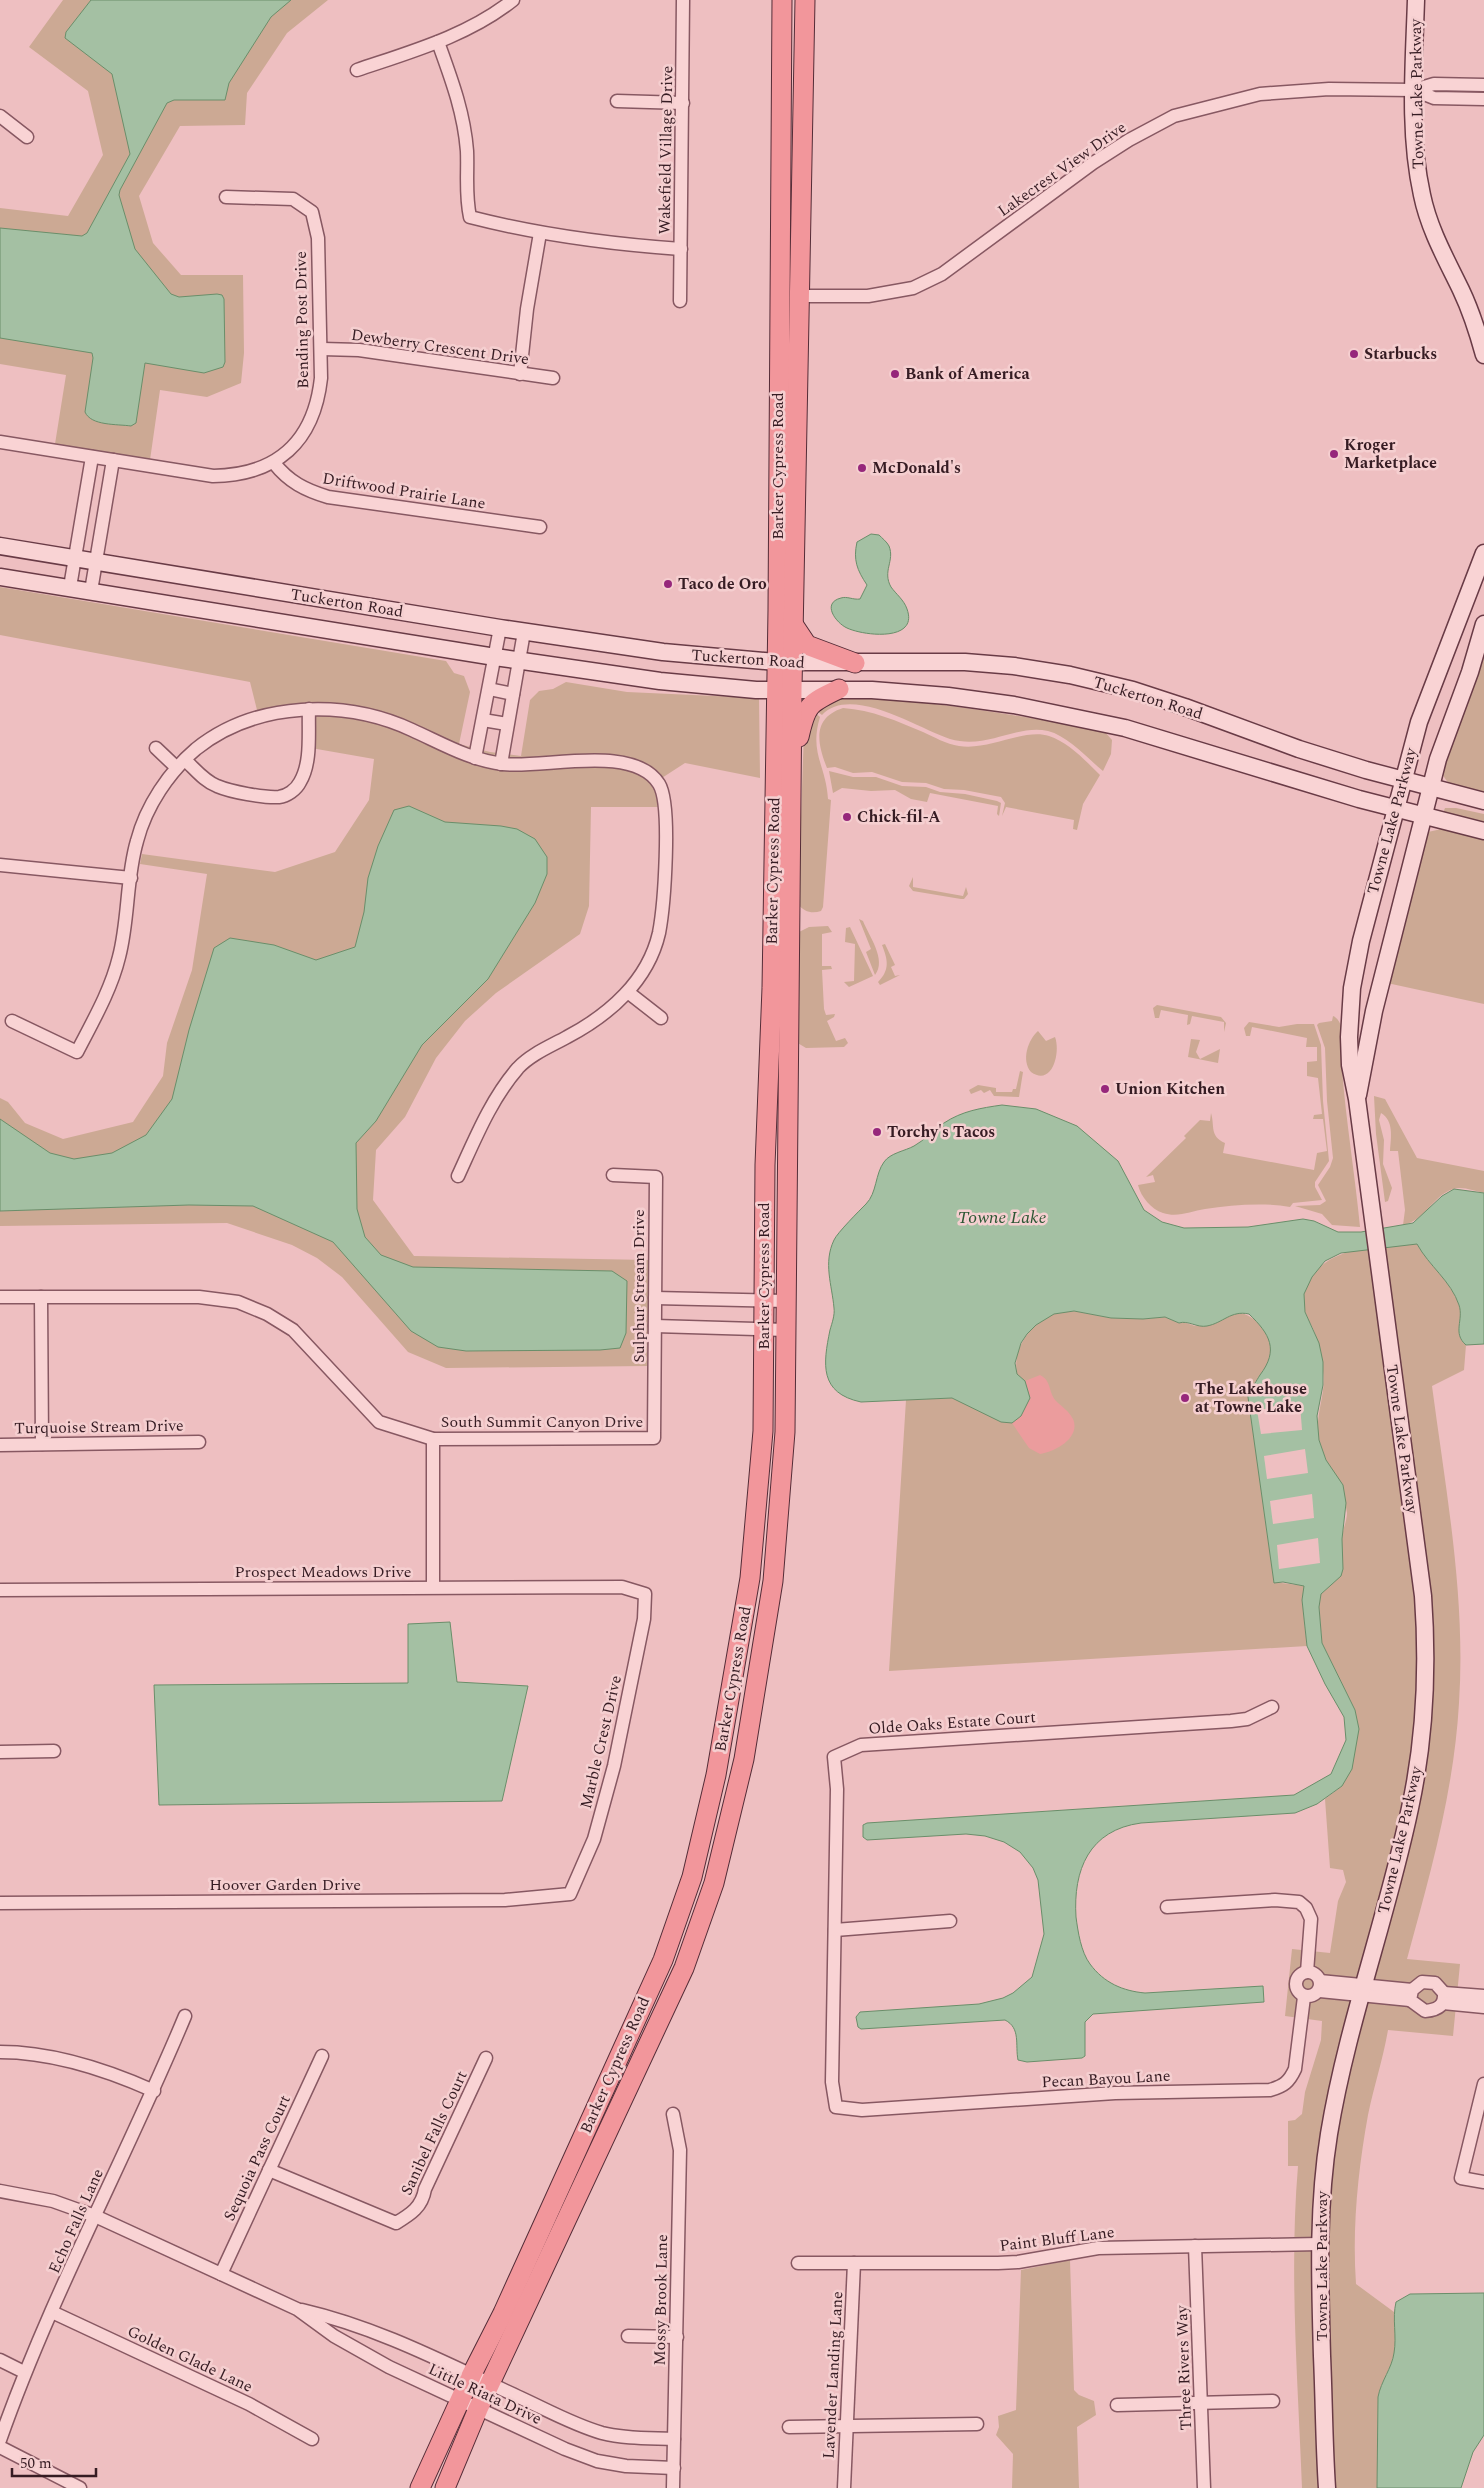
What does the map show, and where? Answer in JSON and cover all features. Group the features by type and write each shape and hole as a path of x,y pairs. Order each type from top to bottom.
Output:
{"main road":[{"name":"Barker Cypress Road","path":"420,2488 459,2401 503,2313 663,1960 692,1877 716,1774 750,1578 763,1431 765,1165 784,663 780,226 782,0"},
{"name":"Barker Cypress Road","path":"784,663 793,624 805,0"},
{"name":"Towne Lake Parkway","path":"1416,0 1414,90 1416,155 1422,195 1434,236 1462,292 1484,355"},
{"path":"780,159 802,159"},
{"path":"780,226 789,261 789,283 793,291 799,296"},
{"name":"Tuckerton Road","path":"0,546 524,632 663,652 784,663 965,662 1014,666 1070,675 1168,702 1298,749 1402,781 1484,801"},
{"name":"Towne Lake Parkway","path":"1327,2488 1320,2244 1324,2174 1336,2096 1411,1806 1420,1743 1425,1678 1423,1596 1370,1209 1357,1099 1350,1065 1350,1008 1361,941 1419,722 1484,553"},
{"name":"Tuckerton Road","path":"0,577 520,661 660,681 783,689 839,689 948,696 1073,717 1143,734 1423,816 1484,830"},
{"path":"793,624 807,645 855,663"},
{"name":"Towne Lake Parkway","path":"1357,1099 1374,1011 1430,788 1447,731 1470,672 1484,624"},
{"name":"Barker Cypress Road","path":"444,2488 489,2383 684,1968 714,1883 738,1781 773,1581 785,1432 791,770 783,689"},
{"path":"791,770 804,713 821,697 839,689"},
{"path":"772,956 779,997 779,1051 788,1054"},
{"path":"1350,1008 1374,1011"},
{"path":"716,1774 738,1781"},
{"path":"610,2076 630,2085"}],"street":[{"path":"357,70 438,42 493,16 513,0"},
{"name":"Wakefield Village Drive","path":"680,301 683,0"},
{"path":"438,42 462,112 467,152 466,200 470,216 540,233 609,244 681,249"},
{"path":"1414,90 1434,84 1484,85"},
{"name":"Lakecrest View Drive","path":"799,296 868,296 913,288 942,274 1093,163 1129,140 1174,116 1260,94 1329,89 1414,90"},
{"path":"1414,90 1434,98 1484,99"},
{"path":"617,100 683,103"},
{"path":"0,116 27,137"},
{"name":"Bending Post Drive","path":"0,442 213,476 235,476 274,463 297,442 311,420 319,398 322,349 318,238 312,212 293,199 226,197"},
{"path":"520,374 526,309 540,233"},
{"name":"Dewberry Crescent Drive","path":"322,349 359,350 553,378"},
{"path":"70,587 92,457"},
{"path":"91,591 113,460"},
{"name":"Driftwood Prairie Lane","path":"274,463 286,478 303,489 328,497 540,527"},
{"path":"85,500 96,497 106,503"},
{"path":"81,523 102,526"},
{"path":"481,760 483,720 500,628"},
{"path":"501,764 524,632"},
{"path":"489,689 513,694"},
{"path":"156,748 223,788 278,797 291,792 300,782 306,764 309,709"},
{"path":"12,1021 77,1052 108,989 119,959 137,840 146,817 160,791 180,763 212,738 248,721 287,710 328,710 386,721 411,730 450,750 501,764 520,766 594,759 630,766 647,773 659,784 665,800 664,907 658,938 628,993 616,1006 591,1023 536,1054 519,1067 488,1111 458,1176"},
{"path":"483,720 507,724"},
{"path":"0,865 130,878"},
{"path":"628,993 661,1018"},
{"name":"Sulphur Stream Drive","path":"613,1175 656,1177 654,1438"},
{"name":"South Summit Canyon Drive","path":"0,1297 199,1297 238,1302 267,1314 293,1330 378,1422 433,1438 654,1438"},
{"path":"41,1297 42,1444"},
{"path":"655,1298 786,1300"},
{"path":"655,1326 786,1330"},
{"path":"433,1438 433,1587"},
{"name":"Turquoise Stream Drive","path":"0,1444 199,1442"},
{"name":"Prospect Meadows Drive","path":"0,1590 622,1587 645,1594"},
{"name":"Marble Crest Drive","path":"570,1894 594,1839 614,1766 642,1629 645,1594"},
{"name":"Olde Oaks Estate Court","path":"836,2106 832,2082 837,1789 834,1757 861,1745 1231,1721 1247,1719 1272,1707"},
{"path":"0,1752 54,1751"},
{"name":"Hoover Garden Drive","path":"0,1904 505,1900 570,1894"},
{"path":"1167,1907 1290,1900 1299,1902 1306,1908 1312,1919 1308,1972 1320,1986"},
{"path":"835,1930 950,1921"},
{"name":"Pecan Bayou Lane","path":"836,2106 862,2110 1115,2093 1270,2090 1283,2086 1290,2079 1295,2069 1304,1997 1296,1989 1296,1982 1302,1973 1308,1972"},
{"path":"1411,1995 1416,1984 1429,1982 1440,1986 1444,1998"},
{"path":"1304,1997 1320,1986 1411,1995 1425,2011 1433,2010 1444,1998 1484,1996"},
{"path":"1444,1998 1484,2007"},
{"name":"Echo Falls Lane","path":"0,2440 24,2372 154,2091 185,2016"},
{"path":"0,2052 40,2056 88,2067 154,2091"},
{"name":"Sequoia Pass Court","path":"221,2274 322,2056"},
{"name":"Sanibel Falls Court","path":"269,2170 396,2223 413,2212 423,2200 425,2189 486,2058"},
{"path":"1484,2084 1461,2178 1484,2182"},
{"name":"Mossy Brook Lane","path":"673,2114 680,2150 674,2488"},
{"name":"Little Riata Drive","path":"0,2191 53,2201 95,2216 297,2309 341,2341 388,2367 459,2401 597,2461 626,2466 674,2468"},
{"name":"Paint Bluff Lane","path":"798,2263 998,2264 1098,2248 1320,2244"},
{"name":"Three Rivers Way","path":"1195,2246 1204,2488"},
{"name":"Lavender Landing Lane","path":"844,2488 854,2263"},
{"name":"Little Riata Drive","path":"297,2309 342,2319 408,2345 602,2433 631,2438 674,2439"},
{"name":"Golden Glade Lane","path":"52,2312 249,2404 312,2439"},
{"path":"628,2336 677,2337"},
{"path":"0,2360 24,2372"},
{"path":"1117,2405 1273,2401"},
{"path":"789,2428 978,2424"},
{"path":"0,2447 80,2488"}],"shaded area":[{"path":"63,0 328,0 287,33 247,93 245,125 180,126 139,196 153,243 181,275 243,275 244,353 241,383 207,397 160,390 150,460 55,444 66,375 0,364 0,208 68,216 103,155 88,91 29,47"},
{"path":"0,587 446,661 454,673 464,676 470,692 459,744 490,752 521,756 530,700 539,691 553,689 566,682 627,692 759,698 760,778 685,763 651,785 656,792 658,807 591,807 589,906 580,934 496,993 465,1021 436,1058 405,1117 376,1150 373,1200 414,1256 650,1260 647,1366 446,1368 408,1352 342,1277 317,1258 292,1245 227,1223 0,1226 0,1098 8,1102 25,1123 63,1139 133,1122 163,1076 167,1043 192,970 207,874 140,864 142,854 275,872 335,852 369,800 374,759 311,748 316,702 257,710 250,682 0,635"},
{"path":"1484,647 1484,795 1452,785 1447,781 1441,769"},
{"path":"842,696 909,701 974,709 1105,732 1112,740 1111,754 1103,771 1070,742 1048,731 1024,731 989,739 964,742 950,739 904,719 867,706 850,704 835,707 822,715 814,709"},
{"path":"843,708 864,711 884,717 959,746 970,747 1029,735 1049,736 1070,747 1100,775 1083,804 1077,830 1073,829 1074,820 1006,807 1002,816 1005,803 1001,797 964,790 944,789 926,783 902,782 872,772 853,773 835,767 827,768 819,741 820,732 826,718 833,712"},
{"path":"812,710 820,717 816,740 817,750 827,787 828,799 831,800 823,907 821,911 808,912 798,904 804,731"},
{"path":"829,771 853,777 876,777 902,786 926,787 940,792 965,794 997,801 1001,803 999,816 997,814 998,806 930,793 927,802 911,799 895,790 871,791 842,788 833,793"},
{"path":"1445,808 1456,808 1484,814 1484,824 1443,813"},
{"path":"1446,828 1484,836 1484,1004 1387,983 1428,832"},
{"path":"913,877 913,887 963,896 966,887 968,894 964,899 961,899 913,891 909,886"},
{"path":"859,919 863,921 878,955 878,969 875,975 866,952 871,949"},
{"path":"828,926 832,932 822,934 822,966 831,966 832,969 822,970 824,1009 826,1015 835,1014 834,1017 827,1021 836,1041 845,1038 848,1043 844,1047 806,1048 796,1042 799,932 809,927"},
{"path":"850,927 873,976 849,987 844,982 854,981 855,944 845,942 846,928"},
{"path":"885,944 895,965 891,967 895,976 900,975 880,985 878,982 885,973 887,965 882,945"},
{"path":"1157,1005 1221,1017 1226,1023 1224,1032 1224,1022 1192,1016 1190,1024 1187,1025 1188,1015 1161,1010 1159,1018 1155,1018 1153,1008"},
{"path":"1333,1016 1338,1019 1342,1032 1342,1069 1360,1227 1332,1225 1322,1214 1295,1206 1320,1205 1326,1201 1318,1185 1330,1167 1333,1158 1327,1101 1325,1048 1317,1025 1332,1021"},
{"path":"1249,1022 1279,1027 1314,1024 1321,1045 1323,1101 1329,1161 1315,1182 1315,1187 1322,1200 1293,1203 1290,1207 1258,1204 1237,1205 1174,1215 1154,1209 1141,1194 1138,1185 1155,1182 1153,1175 1146,1177 1186,1138 1184,1136 1200,1120 1210,1121 1211,1113 1215,1134 1225,1143 1223,1153 1314,1170 1317,1153 1327,1151 1323,1119 1313,1119 1314,1115 1322,1114 1318,1078 1307,1076 1307,1062 1317,1061 1317,1047 1306,1047 1307,1038 1252,1027 1250,1036 1246,1036 1244,1028"},
{"path":"1038,1031 1046,1041 1055,1037 1057,1044 1056,1059 1049,1072 1044,1075 1031,1072 1026,1062 1027,1050 1031,1040"},
{"path":"1191,1039 1200,1040 1196,1052 1200,1059 1220,1049 1218,1063 1188,1057"},
{"path":"1020,1071 1023,1072 1019,1097 994,1096 990,1090 984,1093 981,1090 971,1094 969,1090 978,1085 996,1088 996,1092 1012,1092 1013,1089 1016,1089"},
{"path":"1374,1096 1385,1099 1417,1158 1484,1171 1484,1193 1464,1188 1453,1189 1439,1197 1417,1219 1403,1225 1405,1210 1398,1151 1390,1151 1390,1125 1381,1113 1379,1120 1384,1140 1383,1164 1392,1188 1388,1201 1385,1202 1376,1134"},
{"path":"1417,1244 1451,1288 1459,1305 1460,1336 1466,1345 1464,1370 1432,1386 1449,1505 1457,1584 1460,1624 1459,1703 1452,1768 1440,1832 1407,1959 1460,1964 1453,2036 1388,2030 1364,2136 1355,2220 1356,2284 1394,2312 1396,2334 1394,2356 1378,2397 1377,2488 1302,2488 1294,2287 1295,2206 1298,2166 1288,2166 1288,2121 1295,2120 1302,2114 1305,2092 1321,2040 1322,2021 1285,2016 1292,1949 1330,1953 1338,1901 1346,1882 1343,1870 1330,1868 1325,1799 1342,1786 1355,1710 1322,1643 1319,1607 1320,1594 1336,1579 1342,1570 1342,1536 1347,1513 1342,1494 1319,1439 1318,1421 1324,1379 1318,1343 1306,1313 1303,1299 1305,1289 1310,1280 1329,1260 1355,1250"},
{"path":"1074,1311 1111,1318 1143,1319 1165,1317 1179,1323 1183,1322 1195,1326 1235,1312 1249,1316 1262,1326 1269,1340 1269,1358 1260,1376 1248,1390 1274,1582 1305,1586 1302,1600 1307,1646 889,1671 906,1400 952,1398 968,1405 1017,1374 1017,1355 1020,1347 1037,1324 1054,1314"},
{"path":"1070,2260 1074,2390 1079,2395 1094,2401 1096,2415 1077,2427 1079,2488 1012,2488 1013,2454 996,2435 999,2427 998,2416 1016,2410 1021,2270"}],"sand":[{"path":"1040,1375 1048,1383 1056,1401 1073,1419 1074,1426 1070,1438 1065,1443 1053,1450 1040,1454 1029,1448 1012,1423 1021,1415 1030,1398 1025,1381"}],"water":[{"path":"91,0 291,0 271,17 229,83 225,100 174,100 167,103 120,190 119,195 135,249 171,294 179,297 217,294 222,295 224,299 225,362 223,367 204,373 145,363 136,423 131,426 98,422 88,417 85,412 93,358 92,353 0,338 0,228 82,236 87,233 130,154 112,74 65,38 66,32"},
{"path":"871,534 879,535 889,546 891,556 888,571 889,581 891,587 907,609 909,620 905,627 898,632 877,634 855,631 839,622 832,613 832,604 835,601 846,597 860,599 867,585 857,565 855,554 857,542"},
{"path":"409,806 445,822 517,829 535,839 547,857 547,874 535,903 488,979 422,1045 376,1121 356,1143 357,1209 365,1237 381,1255 413,1267 612,1271 627,1281 626,1333 620,1348 600,1350 466,1351 438,1347 411,1331 333,1242 253,1206 189,1205 0,1211 0,1119 50,1153 74,1159 112,1153 146,1135 172,1099 189,1030 214,948 230,938 274,945 316,960 355,947 364,912 368,878 378,846 394,810"},
{"name":"Towne Lake","path":"1002,1105 1036,1109 1077,1126 1118,1161 1144,1210 1162,1222 1184,1228 1248,1227 1303,1219 1314,1221 1338,1232 1361,1232 1413,1223 1442,1196 1454,1189 1484,1193 1484,1344 1466,1345 1462,1340 1459,1331 1460,1311 1455,1296 1417,1244 1341,1253 1325,1261 1312,1277 1304,1294 1305,1312 1319,1343 1323,1362 1323,1385 1317,1416 1319,1440 1326,1460 1343,1485 1346,1503 1342,1539 1343,1569 1341,1576 1321,1594 1319,1607 1322,1643 1355,1710 1359,1729 1352,1769 1342,1786 1317,1804 1295,1813 1141,1823 1123,1827 1108,1834 1097,1843 1088,1855 1082,1868 1076,1900 1076,1917 1080,1942 1090,1964 1101,1976 1114,1985 1145,1993 1263,1986 1264,2002 1093,2014 1085,2022 1085,2056 1082,2058 1027,2062 1018,2060 1015,2032 1010,2023 1005,2020 861,2029 858,2027 856,2017 860,2012 979,2004 1003,1998 1013,1993 1032,1977 1044,1934 1038,1880 1033,1868 1020,1852 1004,1842 985,1836 966,1834 867,1840 863,1837 863,1825 867,1823 1294,1795 1331,1774 1346,1740 1344,1717 1325,1684 1307,1646 1302,1600 1304,1586 1283,1582 1274,1583 1247,1390 1255,1384 1266,1366 1269,1358 1270,1343 1262,1328 1249,1314 1232,1315 1213,1324 1200,1326 1186,1322 1179,1323 1165,1317 1143,1319 1111,1318 1074,1311 1054,1314 1036,1325 1021,1343 1015,1363 1017,1374 1025,1381 1030,1398 1021,1416 1012,1423 1001,1422 952,1398 861,1402 847,1398 837,1392 831,1384 827,1375 826,1354 834,1311 829,1274 829,1257 834,1240 870,1200 881,1167 887,1159 918,1144 951,1119 979,1109"},
{"path":"450,1622 457,1682 528,1686 502,1801 159,1805 154,1685 408,1683 408,1624"},
{"path":"1484,2293 1484,2435 1473,2452 1461,2488 1377,2488 1378,2397 1394,2353 1396,2302 1410,2294"}],"pier":[{"path":"1300,1404 1302,1430 1261,1434 1257,1410"},
{"path":"1305,1449 1308,1473 1267,1479 1264,1456"},
{"path":"1312,1494 1314,1518 1273,1524 1270,1501"},
{"path":"1318,1538 1320,1563 1279,1569 1277,1545"}],"place":[{"name":"Starbucks","path":"1354,354"},
{"name":"Bank of America","path":"895,374"},
{"name":"Kroger Marketplace","path":"1334,454"},
{"name":"McDonald's","path":"862,468"},
{"name":"Taco de Oro","path":"668,584"},
{"name":"Chick-fil-A","path":"847,817"},
{"name":"Union Kitchen","path":"1105,1089"},
{"name":"Torchy's Tacos","path":"877,1132"},
{"name":"The Lakehouse at Towne Lake","path":"1185,1398"}]}
